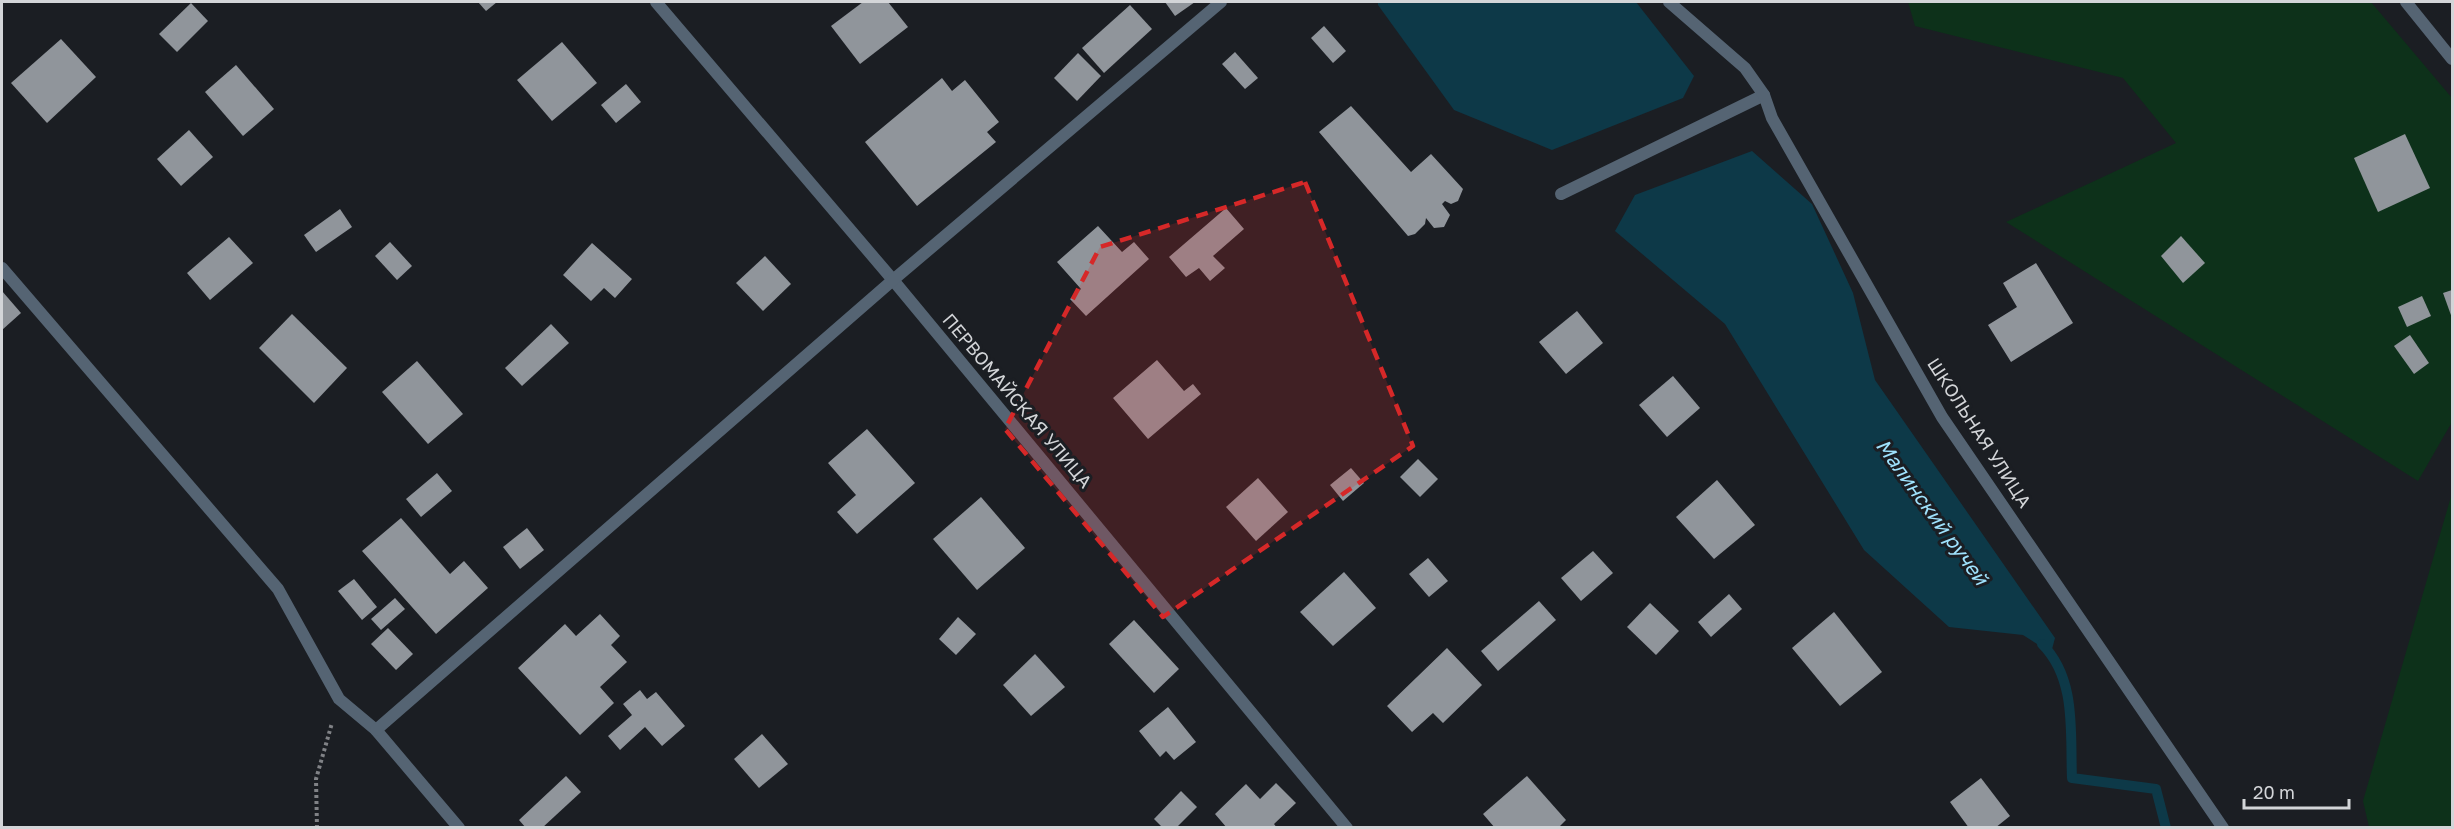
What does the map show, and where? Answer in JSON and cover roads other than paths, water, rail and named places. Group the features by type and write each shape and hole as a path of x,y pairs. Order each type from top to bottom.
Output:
{"street":[{"name":"ПЕРВОМАЙСКАЯ УЛИЦА","path":"656,2 893,280 1347,828"},
{"path":"376,730 893,280 1221,2"},
{"name":"ШКОЛЬНАЯ УЛИЦА","path":"1670,2 1745,68 1764,95 1772,118 1942,417 2064,592 2223,828"},
{"path":"2406,2 2452,59"},
{"path":"1561,194 1764,95"},
{"path":"2,268 278,589 339,699 376,730 459,828"}],"water":[{"path":"1378,2 1636,2 1694,76 1683,98 1552,150 1454,110"},
{"path":"1752,151 1812,204 1853,293 1875,380 2055,638 2051,653 2023,635 1949,627 1864,550 1725,324 1615,231 1635,195"}],"waterway":[{"name":"Малинский ручей","path":"2042,644 2061,673 2066,690 2071,725 2072,778 2156,789 2166,828"}]}
